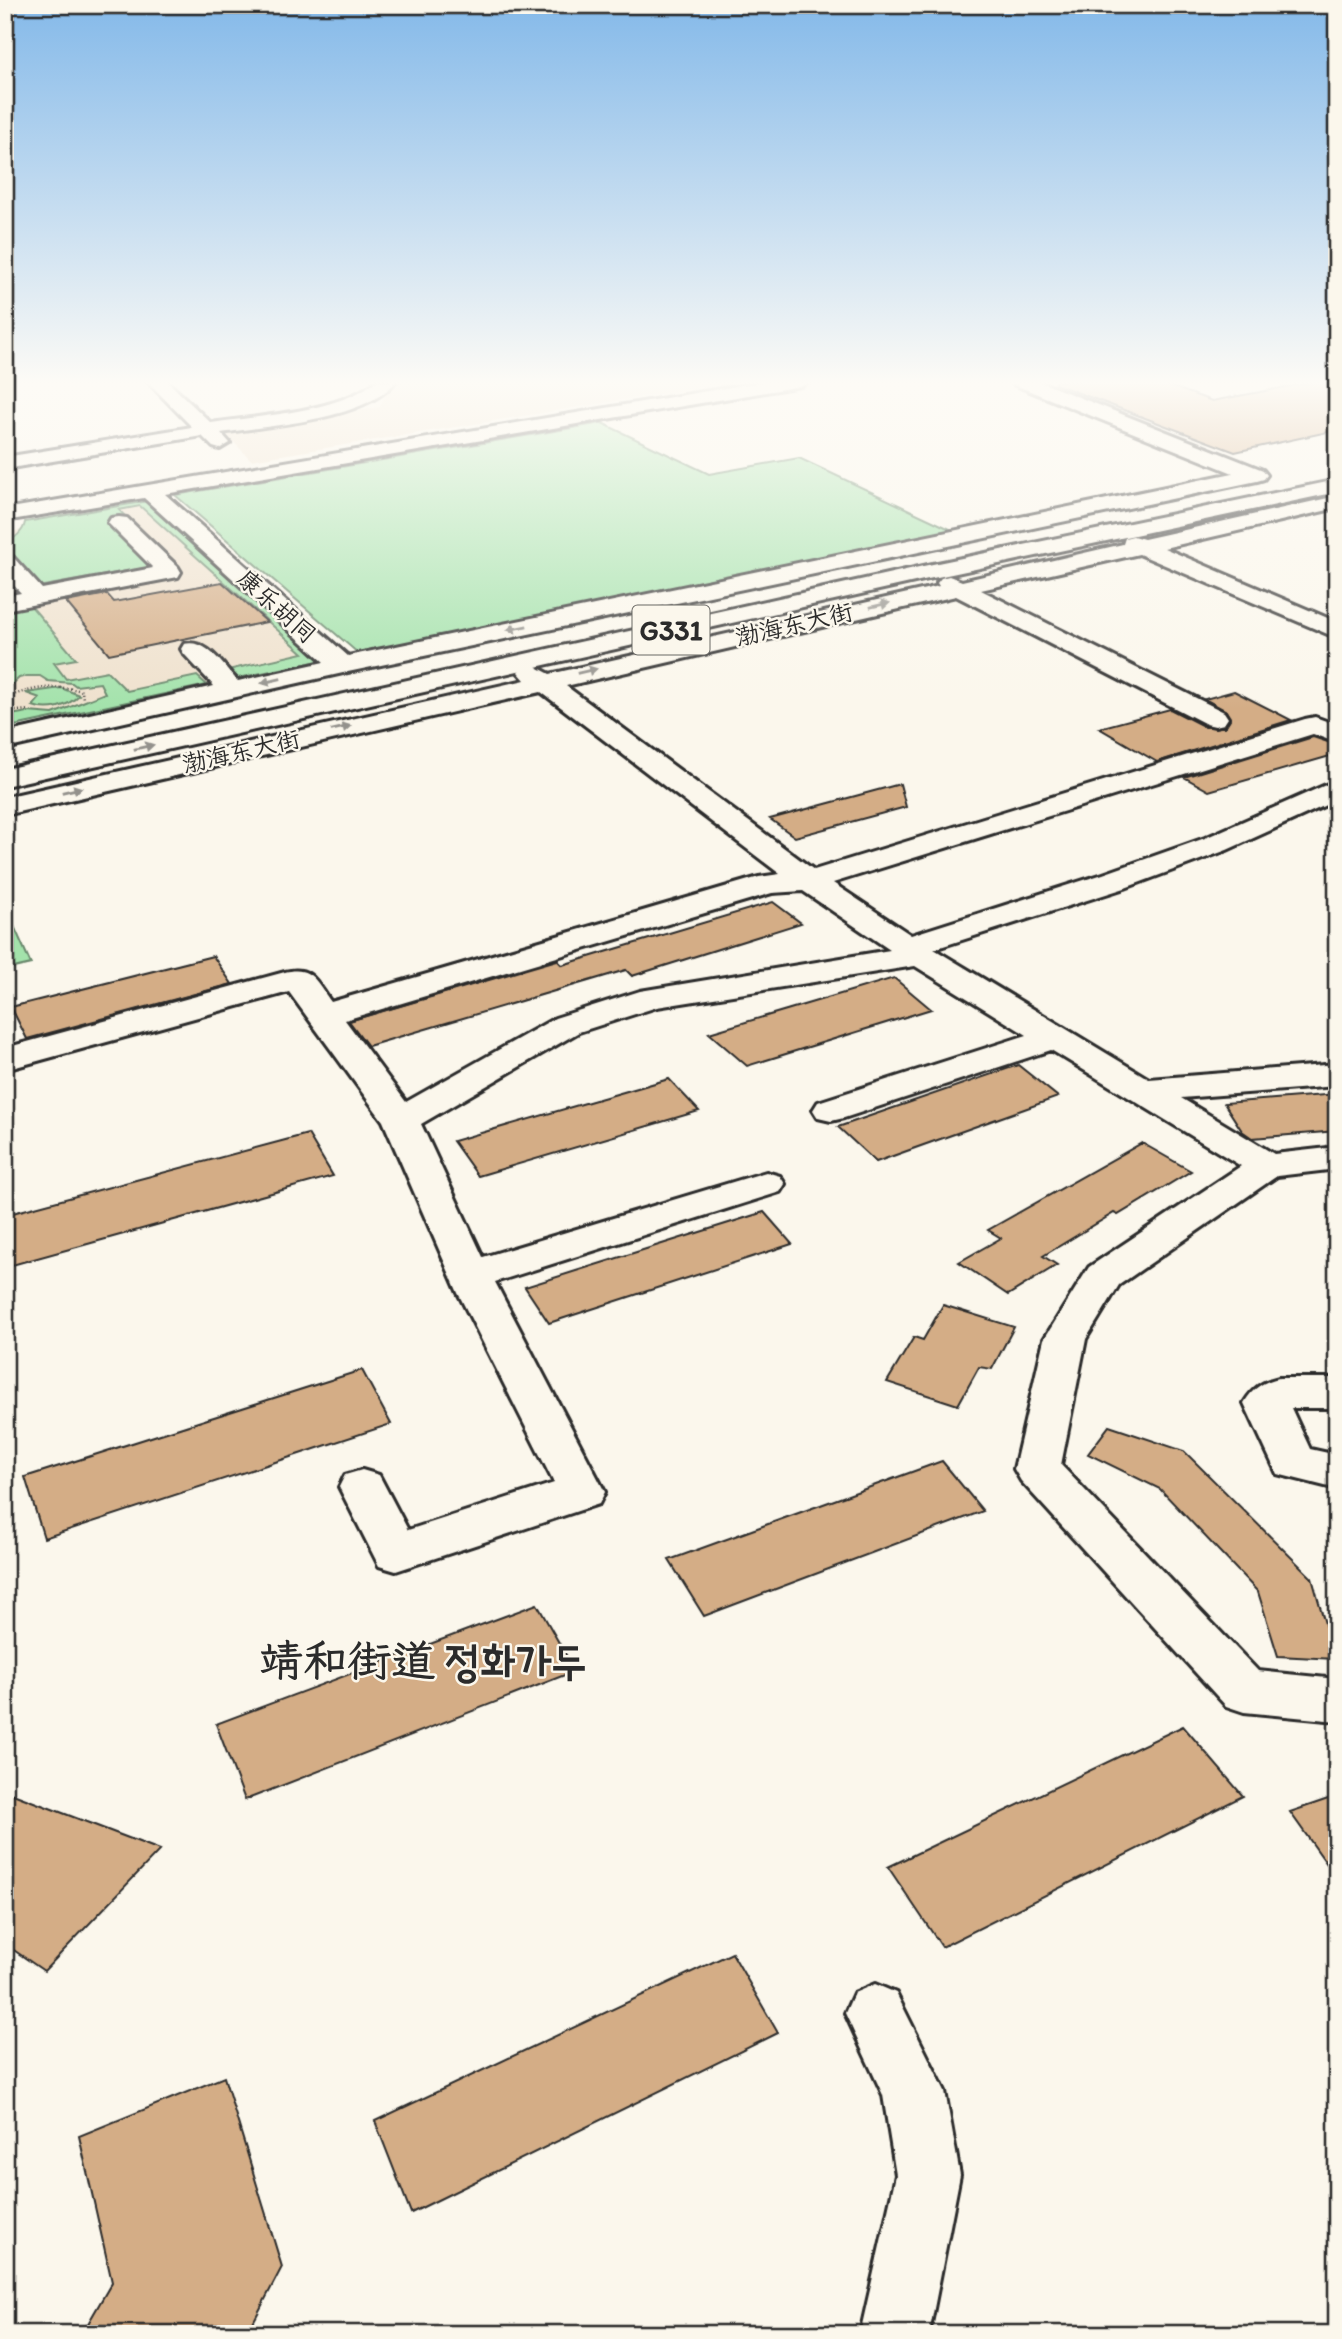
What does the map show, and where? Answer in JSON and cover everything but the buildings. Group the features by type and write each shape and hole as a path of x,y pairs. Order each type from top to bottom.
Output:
{"main road":[{"path":"5,515 154,490"},
{"name":"渤海东大街","path":"6,759 232,690 343,665 1205,490"},
{"name":"渤海东大街","path":"5,806 522,665 1217,490"},
{"name":"康乐胡同","path":"149,491 343,665"},
{"name":"渤海东大街","path":"522,665 928,572 1306,493 1336,499"},
{"name":"渤海东大街","path":"6,759 958,587 1336,499"},
{"path":"5,603 24,592 170,572 118,523"},
{"path":"1115,534 1337,631"},
{"path":"5,562 24,592"},
{"path":"928,572 1215,718"},
{"path":"192,649 232,690"},
{"path":"522,665 809,881 914,951 1267,1166"},
{"path":"324,1015 770,884 809,881 1315,725 1337,736"},
{"path":"401,1120 567,1025 652,998 914,951 1216,844 1337,789"},
{"path":"5,1059 297,979 401,1120 471,1275 582,1492 396,1553 362,1487"},
{"path":"831,1111 1055,1037"},
{"path":"1142,1090 1337,1075"},
{"path":"1337,1157 1267,1166 1104,1276 1065,1339 1037,1469 1244,1691 1337,1700"},
{"path":"471,1275 766,1184"},
{"path":"1337,1393 1279,1393 1266,1402 1293,1462 1337,1472"},
{"path":"875,2013 914,2091 928,2175 894,2334"}],"path":[{"path":"5,698 22,690 60,686 82,691 85,697 82,700"},
{"path":"5,712 34,710"}],"shaded area":[{"path":"148,501 328,659 5,728 5,533 21,530 25,522"}],"green space":[{"path":"204,490 867,490 952,530 359,654 175,495"},
{"path":"148,501 328,659 238,678 228,670 303,653 140,506 119,510 128,519 107,523 150,567 38,587 5,555 5,542 18,535 25,522"},
{"path":"31,606 76,659 54,663 66,679 107,671 127,691 197,676 207,685 5,728 5,716 28,712 53,714 105,693 100,683 76,686 72,683 48,681 40,676 19,678 5,691 5,611"},
{"path":"61,688 79,695 64,705 45,708 33,706 40,698 26,693"},
{"path":"5,906 31,964 5,970"}],"district":[{"name":"靖和街道 정화가두","path":"423,1660"}]}
